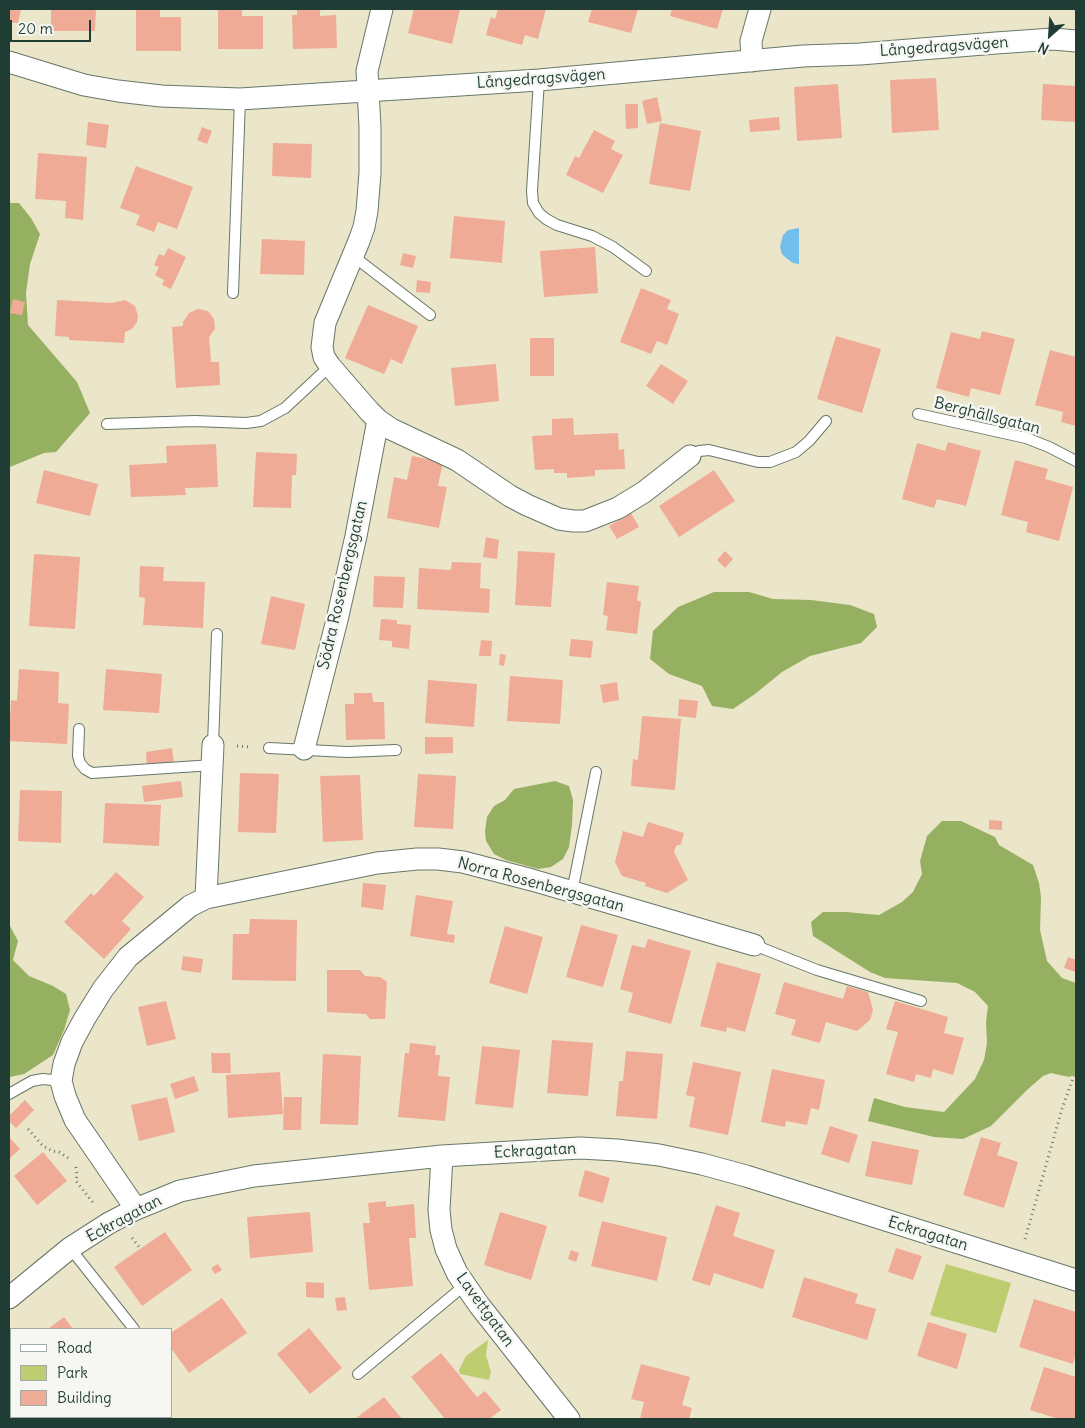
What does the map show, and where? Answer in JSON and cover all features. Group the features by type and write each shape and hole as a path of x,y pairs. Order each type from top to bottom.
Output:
{"street":[{"path":"382,9 367,71 370,136 367,211 364,227 331,306 322,336 324,357 330,366 378,420 407,438 457,460 494,486 527,505 559,519 573,522 585,521 618,508 644,492 690,456"},
{"path":"752,61 751,41 760,9"},
{"name":"Långedragsvägen","path":"9,62 84,85 118,91 161,96 240,99 539,80 752,61 1053,39 1076,41"},
{"name":"Södra Rosenbergsgatan","path":"304,749 356,536 378,420"},
{"path":"206,898 213,755"},
{"name":"Norra Rosenbergsgatan","path":"61,1081 64,1064 72,1042 116,971 128,957 190,906 206,898 377,864 417,859 464,862 754,945"},
{"path":"61,1081 75,1120 136,1209"},
{"name":"Eckragatan","path":"9,1298 70,1248 109,1223 136,1209 180,1192 254,1176 442,1156 580,1148 659,1155 746,1176 1076,1280"},
{"name":"Lavettgatan","path":"442,1156 439,1210 441,1230 446,1249 457,1273 569,1419"}],"lane":[{"path":"539,80 532,191 533,203 539,213 552,222 592,236 614,247 646,271"},
{"path":"233,293 240,99"},
{"path":"353,256 430,316"},
{"path":"107,424 195,421 246,423 261,421 285,408 330,366"},
{"name":"Berghällsgatan","path":"918,414 1026,438 1076,461"},
{"path":"690,456 699,451 709,450 758,462 770,462 796,452 809,441 826,421"},
{"path":"79,729 78,756 80,763 85,769 92,772 213,755 217,634"},
{"path":"269,748 354,752 396,750"},
{"path":"572,892 596,772"},
{"path":"754,945 817,970 921,1001"},
{"path":"9,1094 32,1081 43,1079 61,1081"},
{"path":"70,1248 133,1328"},
{"path":"358,1374 465,1285"}],"path":[{"path":"213,755 269,748"},
{"path":"1019,1262 1062,1109 1076,1073"},
{"path":"28,1129 43,1146 52,1151 59,1152 72,1161 76,1168 76,1181 109,1223"}],"green space":[{"path":"9,203 19,203 31,218 40,234 30,264 26,293 28,325 77,382 90,413 56,452 44,453 10,467 9,465"},
{"path":"714,592 749,592 773,599 811,600 850,605 874,614 877,627 861,643 810,656 782,672 733,709 712,706 702,686 669,674 650,659 653,631 678,607"},
{"path":"555,781 569,786 573,800 569,847 563,859 551,867 538,869 506,860 494,854 486,841 485,831 487,817 494,806 505,800 514,789"},
{"path":"942,821 961,821 995,837 999,845 1033,865 1039,883 1041,897 1040,930 1047,961 1062,978 1076,983 1076,1074 1069,1077 1051,1073 1043,1076 991,1126 963,1139 934,1137 868,1121 874,1098 905,1107 944,1112 975,1079 984,1060 987,1043 986,1022 988,1006 975,992 957,983 885,978 870,972 813,936 811,922 823,912 879,915 902,902 913,892 922,874 920,861 927,836"},
{"path":"9,924 18,941 13,960 29,976 53,986 66,994 70,1010 53,1055 24,1074 10,1077"},
{"path":"946,1264 1011,1283 996,1333 930,1315"},
{"path":"488,1340 486,1355 491,1372 489,1380 460,1374 459,1370 466,1356"}],"water":[{"path":"799,228 799,264 793,263 786,258 782,254 780,247 783,235 788,230"}],"building":[{"path":"9,9 21,9 18,23 9,22"},
{"path":"51,9 96,9 95,31 51,31"},
{"path":"136,9 160,9 160,17 181,17 181,51 136,51"},
{"path":"218,9 242,9 242,16 263,16 263,49 218,49"},
{"path":"297,9 320,9 320,16 336,15 337,48 293,49 292,15 297,15"},
{"path":"414,9 460,9 452,44 408,33"},
{"path":"498,9 546,9 538,39 525,35 522,45 486,35 491,17 495,19"},
{"path":"592,9 638,9 631,33 588,22"},
{"path":"672,9 723,9 717,29 670,16"},
{"path":"936,78 939,130 892,133 890,80"},
{"path":"838,84 842,138 797,141 794,87"},
{"path":"1043,84 1076,86 1076,122 1041,120"},
{"path":"657,97 662,121 647,124 642,101"},
{"path":"625,104 638,104 638,128 626,129"},
{"path":"779,117 780,130 750,132 749,120"},
{"path":"88,122 109,125 106,148 86,145"},
{"path":"660,123 701,131 690,191 649,184"},
{"path":"202,127 212,131 207,144 197,140"},
{"path":"594,130 615,141 611,149 623,155 603,193 566,175 575,156 579,158"},
{"path":"273,143 312,144 311,178 272,176"},
{"path":"38,153 87,157 83,220 65,218 66,201 35,199"},
{"path":"136,166 193,187 177,229 158,222 154,232 136,225 140,215 120,208"},
{"path":"454,216 505,221 502,263 450,258"},
{"path":"262,239 305,241 304,275 260,274"},
{"path":"595,247 598,293 544,297 540,251"},
{"path":"168,248 186,257 171,289 162,285 164,280 155,275 159,267 154,265 159,254 164,256"},
{"path":"403,253 416,256 413,268 400,265"},
{"path":"417,280 431,282 430,293 416,292"},
{"path":"641,288 671,300 667,309 679,314 667,345 657,341 651,354 620,342"},
{"path":"13,299 25,302 22,315 10,313"},
{"path":"57,300 112,303 125,300 135,306 138,316 137,322 132,329 125,332 124,343 69,340 69,337 55,336"},
{"path":"368,305 418,326 402,364 391,359 384,374 345,358"},
{"path":"198,309 208,311 214,319 215,329 209,337 211,362 219,362 220,385 176,388 172,327 183,326 183,322 189,313"},
{"path":"982,331 1015,339 1000,395 971,388 969,397 936,388 951,332 980,339"},
{"path":"836,336 881,349 862,413 817,399"},
{"path":"530,338 554,338 554,376 530,376"},
{"path":"1050,350 1076,357 1076,426 1061,422 1063,412 1035,405"},
{"path":"496,364 499,401 455,406 451,368"},
{"path":"661,364 688,381 673,404 646,386"},
{"path":"573,418 574,435 618,433 619,450 624,449 625,469 595,470 595,476 567,478 567,473 554,473 554,469 535,470 532,436 552,435 552,419"},
{"path":"948,442 981,451 966,506 937,499 934,508 902,499 917,443 945,451"},
{"path":"216,444 218,487 185,488 186,495 131,497 129,465 167,463 166,446"},
{"path":"256,452 297,454 296,475 292,475 291,508 253,507"},
{"path":"412,456 443,462 438,486 447,487 439,528 387,518 394,477 407,480"},
{"path":"1015,460 1048,469 1045,479 1073,487 1059,541 1026,532 1028,522 1001,515"},
{"path":"44,470 98,484 90,516 36,503"},
{"path":"714,470 735,501 679,537 659,506"},
{"path":"631,513 639,527 617,539 609,526"},
{"path":"486,537 499,540 497,559 483,557"},
{"path":"518,551 555,553 551,607 515,605"},
{"path":"725,551 733,559 725,568 717,560"},
{"path":"34,554 80,557 75,629 29,626"},
{"path":"452,562 481,563 480,588 490,589 489,613 417,609 419,568 451,570"},
{"path":"140,566 164,567 163,581 205,582 203,628 143,625 145,598 139,597"},
{"path":"374,576 405,577 403,608 373,607"},
{"path":"607,582 639,586 637,601 641,601 637,634 606,630 608,616 603,615"},
{"path":"271,596 305,604 295,650 261,644"},
{"path":"381,619 397,620 397,624 411,625 409,649 392,647 392,641 379,640"},
{"path":"571,639 593,641 591,658 569,656"},
{"path":"481,640 492,641 491,656 479,656"},
{"path":"500,654 506,655 504,666 499,665"},
{"path":"19,669 59,672 58,703 69,704 67,744 9,741 11,700 17,701"},
{"path":"106,669 162,674 159,713 103,710"},
{"path":"510,676 563,680 560,724 507,721"},
{"path":"428,680 477,684 474,727 425,723"},
{"path":"617,682 619,700 603,703 600,685"},
{"path":"354,693 372,693 373,702 384,702 385,739 346,740 345,704 354,704"},
{"path":"679,699 698,701 696,718 678,716"},
{"path":"642,716 681,719 675,790 631,786 633,759 638,760"},
{"path":"425,737 453,737 453,753 425,754"},
{"path":"172,748 174,764 147,767 146,752"},
{"path":"240,773 279,774 276,833 238,832"},
{"path":"418,774 456,776 453,829 414,827"},
{"path":"360,775 363,840 323,842 320,776"},
{"path":"181,781 183,797 144,802 142,786"},
{"path":"20,790 62,791 61,843 18,841"},
{"path":"105,803 161,805 159,846 103,843"},
{"path":"989,820 1002,821 1002,830 989,829"},
{"path":"648,822 684,833 681,844 676,846 674,852 688,880 667,893 645,886 646,883 622,876 615,862 623,831 643,837"},
{"path":"116,872 144,897 122,921 131,929 104,959 64,922 91,893 94,896"},
{"path":"363,883 386,885 383,910 361,907"},
{"path":"416,895 453,901 447,934 455,935 454,943 410,936"},
{"path":"250,919 297,920 296,981 232,980 233,934 249,934"},
{"path":"581,925 618,935 603,987 566,977"},
{"path":"505,926 543,937 527,994 489,983"},
{"path":"648,939 691,951 671,1024 628,1012 633,993 620,989 632,945 645,948"},
{"path":"183,956 203,959 201,973 181,970"},
{"path":"1068,957 1076,960 1076,972 1064,968"},
{"path":"717,962 761,974 745,1032 727,1027 726,1032 700,1026"},
{"path":"327,970 360,970 365,976 380,977 387,982 385,1019 370,1019 366,1014 327,1012"},
{"path":"784,982 843,999 847,986 868,992 873,1010 870,1020 857,1031 826,1022 820,1043 791,1035 796,1020 775,1014"},
{"path":"166,1001 176,1039 147,1046 138,1007"},
{"path":"895,1001 948,1017 944,1033 964,1038 953,1075 933,1069 931,1078 916,1074 914,1082 886,1074 898,1032 886,1029"},
{"path":"552,1040 593,1043 588,1096 547,1093"},
{"path":"410,1043 436,1046 435,1055 440,1055 438,1076 450,1077 445,1121 398,1117 405,1053 409,1053"},
{"path":"482,1046 520,1050 513,1108 475,1104"},
{"path":"626,1051 663,1054 657,1119 616,1116 619,1081 623,1081"},
{"path":"211,1053 230,1053 231,1073 212,1073"},
{"path":"323,1054 361,1056 358,1125 320,1124"},
{"path":"693,1062 741,1072 728,1135 689,1127 695,1097 686,1095"},
{"path":"772,1069 825,1080 819,1110 811,1108 807,1125 786,1121 785,1127 761,1122"},
{"path":"280,1072 283,1114 228,1118 226,1075"},
{"path":"194,1076 199,1091 175,1099 170,1084"},
{"path":"167,1097 175,1132 139,1141 131,1105"},
{"path":"284,1097 302,1097 301,1130 283,1130"},
{"path":"25,1100 34,1110 16,1128 9,1121 9,1116"},
{"path":"830,1126 858,1135 849,1163 821,1154"},
{"path":"9,1137 20,1149 9,1159"},
{"path":"981,1137 1001,1143 997,1155 1018,1162 1004,1208 963,1195"},
{"path":"872,1141 919,1150 912,1185 865,1176"},
{"path":"43,1152 67,1181 37,1205 14,1176"},
{"path":"585,1170 610,1178 603,1203 578,1196"},
{"path":"386,1201 386,1207 414,1204 416,1238 409,1238 413,1286 369,1290 363,1223 370,1223 368,1203"},
{"path":"716,1205 740,1213 733,1236 775,1250 763,1289 714,1273 710,1286 692,1280"},
{"path":"310,1212 313,1252 250,1258 247,1217"},
{"path":"500,1212 547,1226 531,1280 484,1265"},
{"path":"602,1221 667,1237 657,1281 591,1266"},
{"path":"165,1232 192,1270 142,1306 114,1267"},
{"path":"896,1248 922,1256 913,1280 888,1272"},
{"path":"571,1250 579,1253 576,1262 568,1259"},
{"path":"218,1264 222,1270 215,1274 211,1268"},
{"path":"804,1277 858,1294 855,1303 876,1309 867,1340 792,1317"},
{"path":"306,1282 324,1283 324,1298 306,1297"},
{"path":"345,1297 347,1310 337,1311 335,1298"},
{"path":"222,1298 247,1333 189,1373 172,1349 172,1332"},
{"path":"1034,1299 1076,1312 1076,1353 1073,1364 1019,1347"},
{"path":"64,1317 72,1328 49,1328"},
{"path":"928,1322 967,1334 957,1369 917,1356"},
{"path":"309,1328 342,1368 310,1394 277,1354"},
{"path":"441,1353 477,1397 485,1391 501,1410 489,1419 445,1419 411,1377"},
{"path":"10,1364 9,1417 9,1365"},
{"path":"641,1364 690,1377 682,1405 692,1408 689,1419 640,1419 644,1402 631,1399"},
{"path":"1044,1367 1076,1377 1076,1419 1059,1419 1030,1410"},
{"path":"384,1397 402,1419 355,1419"}]}
